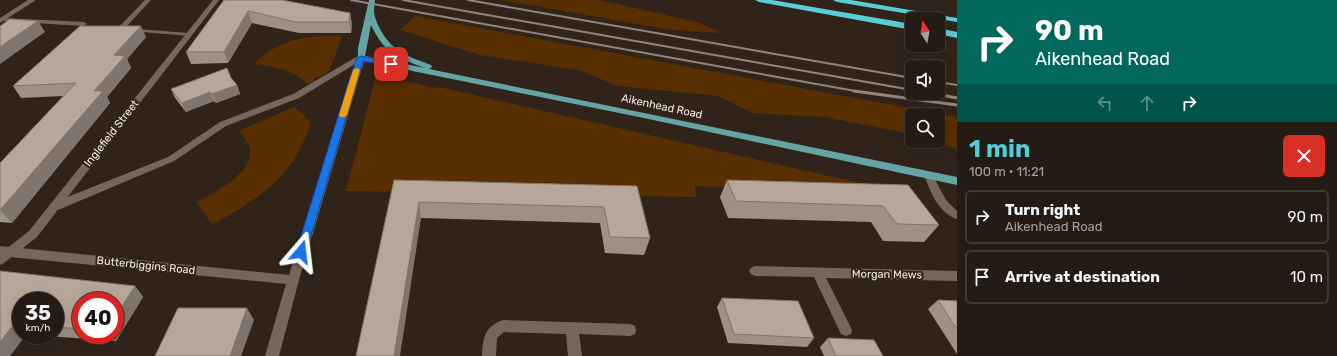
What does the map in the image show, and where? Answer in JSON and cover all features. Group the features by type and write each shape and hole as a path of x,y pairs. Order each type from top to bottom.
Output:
{"highway":[{"path":"758,0 905,26"},
{"path":"837,0 957,20"},
{"path":"945,32 957,35"}],"main road":[{"path":"361,58 372,0"},
{"path":"369,11 377,32 383,43 390,50 450,76"},
{"name":"Aikenhead Road","path":"361,58 639,114 957,181"}],"street":[{"path":"1,21 33,0"},
{"name":"Inglefield Street","path":"0,260 4,251 32,234 216,0"},
{"path":"54,207 171,159 223,124 296,96 361,58"},
{"path":"272,356 293,280 361,58"},
{"name":"Butterbiggins Road","path":"4,251 293,280"},
{"name":"Morgan Mews","path":"755,271 957,276"},
{"path":"818,273 846,330"},
{"path":"489,356 491,336 495,329 503,326 630,330"},
{"path":"572,328 575,356"}],"lane":[{"path":"148,0 120,29 188,35"},
{"path":"1,21 84,24"},
{"path":"928,174 938,198 957,215"}],"shaded area":[{"path":"501,0 599,0 697,22 723,33 672,30"},
{"path":"415,16 909,108 905,108 905,133 825,117 752,113 719,96 618,86 579,70 480,55 400,30"},
{"path":"320,36 342,36 329,72 313,79 315,81 308,84 289,72 269,66 254,64 261,57 276,47 293,41"},
{"path":"376,75 435,88 439,87 899,192 695,186 696,197 346,191"},
{"path":"294,107 311,122 295,158 285,172 260,195 212,225 197,202 221,189 238,176 249,161 249,147 239,131"},
{"path":"945,115 957,117 957,150 945,144"}],"building":[{"path":"224,0 282,0 350,13 349,22 296,22 248,11 224,52 186,52"},
{"path":"10,19 38,21 0,47 0,26"},
{"path":"80,26 141,26 114,55 125,56 94,91 103,91 0,210 0,163 76,83 13,86"},
{"path":"227,68 231,78 237,85 212,94 210,92 182,103 171,89"},
{"path":"394,180 637,186 650,238 610,237 604,207 419,202 394,356 356,356"},
{"path":"727,180 908,185 939,225 897,224 883,206 736,201"},
{"path":"0,271 135,286 124,303 124,292 72,292 72,328 64,328 64,292 12,292 12,327 0,342"},
{"path":"722,298 798,301 814,338 734,334"},
{"path":"938,300 957,301 957,329"},
{"path":"178,308 247,308 230,356 155,356"},
{"path":"828,338 874,340 883,356 836,356"}],"railway":[{"path":"351,0 860,92"},
{"path":"403,0 905,89"},
{"path":"468,0 905,77"},
{"path":"945,83 957,85"},
{"path":"854,91 860,92"},
{"path":"860,92 957,105"},
{"path":"945,96 957,98"}],"slow traffic":[{"path":"343,115 357,70"}],"route":[{"path":"301,252 361,58 391,64"}]}
